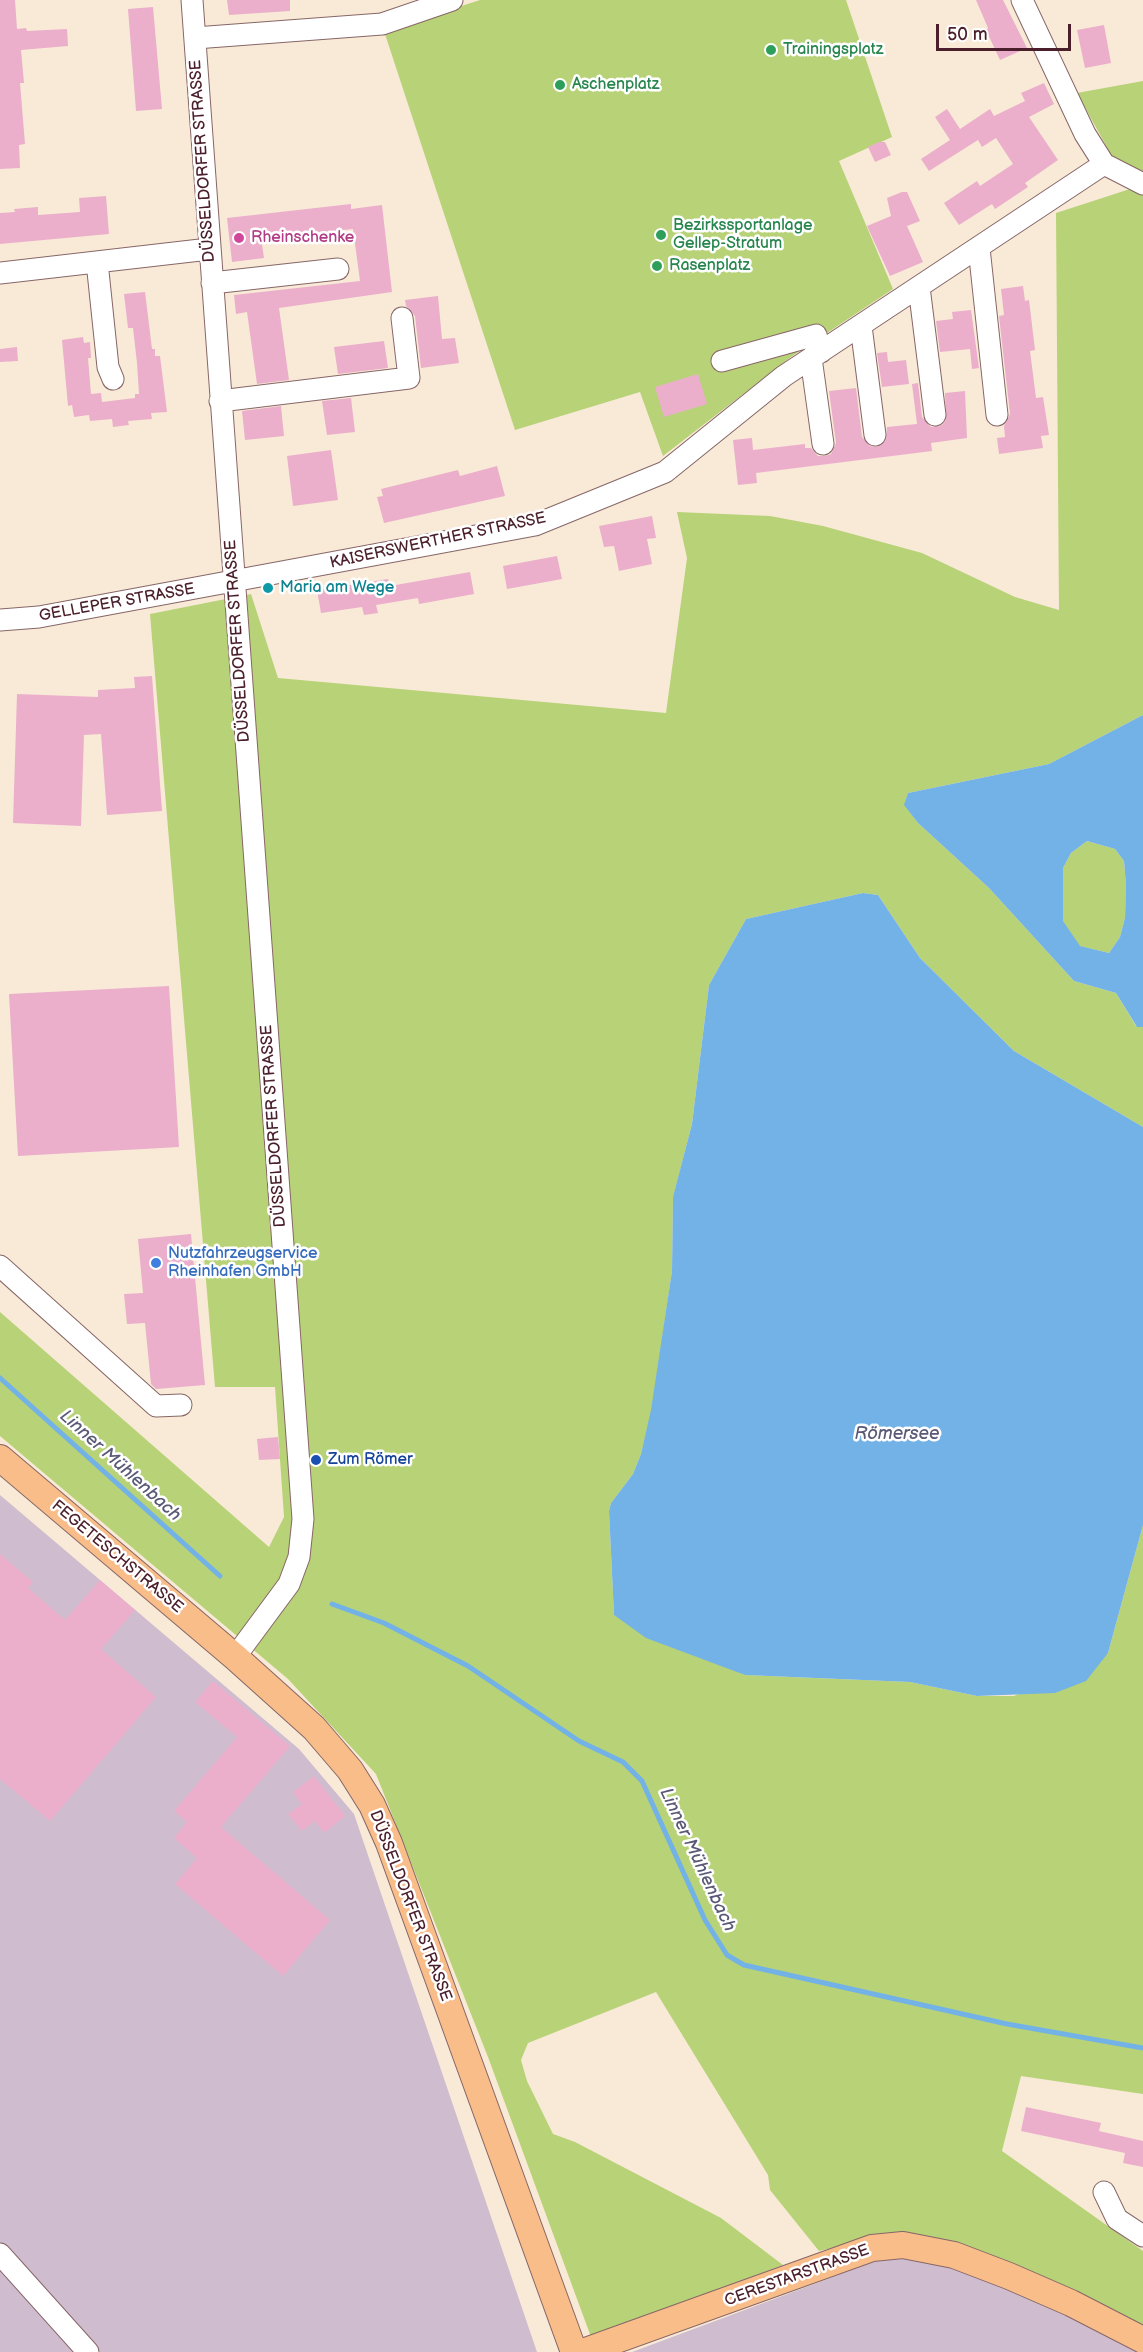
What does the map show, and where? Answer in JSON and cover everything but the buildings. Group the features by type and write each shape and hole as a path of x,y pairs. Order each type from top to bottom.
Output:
{"main road":[{"name":"FEGETESCHSTRASSE","path":"0,1458 235,1657"},
{"name":"DÜSSELDORFER STRASSE","path":"235,1657 314,1728 350,1770 372,1805 389,1843 574,2352"},
{"name":"CERESTARSTRASSE","path":"583,2352 872,2248 903,2246 954,2255 998,2272 1071,2303 1143,2340"}],"street":[{"name":"DÜSSELDORFER STRASSE","path":"192,0 303,1519 298,1557 289,1584 235,1657"},
{"name":"DÜSSELDORFER STRASSE","path":"195,38 382,24 452,0"},
{"path":"1022,0 1085,134 1104,164 1143,184"},
{"name":"KAISERSWERTHER STRASSE","path":"234,582 535,525 665,472 784,376 1104,164"},
{"path":"979,248 997,415"},
{"path":"0,273 209,249"},
{"path":"97,262 108,367 113,379"},
{"name":"DÜSSELDORFER STRASSE","path":"212,283 338,269"},
{"path":"919,287 935,415"},
{"path":"220,401 409,378 402,318"},
{"path":"861,326 875,435"},
{"path":"722,361 816,335 823,444"},
{"name":"GELLEPER STRASSE","path":"0,620 39,617 234,582"},
{"path":"0,1266 156,1406 181,1405"},
{"path":"1104,2192 1117,2218 1143,2236"},
{"path":"0,2254 88,2352"}],"shaded area":[{"path":"0,1495 299,1749 354,1814 537,2352 0,2352"},
{"path":"892,2255 936,2260 1063,2311 1139,2352 632,2352"}],"green space":[{"name":"Bezirkssportanlage Gellep-Stratum","path":"480,0 846,0 892,137 839,161 893,289 791,357 663,456 640,392 515,430 384,31"},
{"path":"1143,81 1143,715 1049,764 908,793 905,805 918,823 989,888 1074,981 1116,993 1136,1026 1143,1027 1143,1127 1014,1051 920,958 878,895 863,893 746,919 709,985 692,1124 673,1198 672,1271 652,1410 641,1454 633,1474 611,1503 609,1511 614,1615 745,1675 910,1682 977,1696 1014,1696 1108,1653 1143,1525 1143,2094 1021,2076 1002,2151 1143,2251 1143,2330 892,2234 819,2251 770,2190 768,2175 656,1992 528,2043 521,2060 527,2081 553,2134 575,2142 721,2218 783,2265 591,2337 488,2057 376,1774 288,1679 0,1436 0,1312 269,1547 284,1517 275,1387 215,1387 150,614 251,594 278,678 666,713 687,558 677,512 770,516 823,526 922,553 1015,597 1059,610 1056,213 1130,189 1077,93"},
{"path":"1087,841 1115,849 1124,861 1125,918 1120,937 1109,953 1079,946 1063,922 1063,868 1071,853"}],"water":[{"path":"1143,715 1143,1027 1137,1027 1116,993 1074,981 989,888 918,823 904,805 908,793 1049,764","holes":["1087,841 1115,849 1124,861 1125,918 1120,937 1109,953 1080,946 1063,921 1063,868 1071,853"]},
{"name":"Römersee","path":"863,893 878,895 920,958 1014,1051 1143,1127 1143,1525 1108,1653 1086,1681 1055,1693 977,1696 910,1682 745,1675 646,1638 614,1615 609,1511 611,1503 633,1474 641,1454 651,1410 672,1271 673,1197 692,1124 709,985 746,919"}],"waterway":[{"name":"Linner Mühlenbach","path":"0,1378 220,1576"},
{"name":"Linner Mühlenbach","path":"332,1604 384,1623 468,1666 579,1741 623,1762 642,1781 705,1920 727,1955 744,1965 1007,2024 1143,2048"}],"place":[{"name":"Trainingsplatz","path":"771,50"},
{"name":"Aschenplatz","path":"560,85"},
{"name":"Bezirkssportanlage Gellep-Stratum","path":"661,235"},
{"name":"Rheinschenke","path":"239,238"},
{"name":"Rasenplatz","path":"657,266"},
{"name":"Maria am Wege","path":"268,588"},
{"name":"Nutzfahrzeugservice Rheinhafen GmbH","path":"156,1263"},
{"name":"Zum Römer","path":"316,1460"}]}
